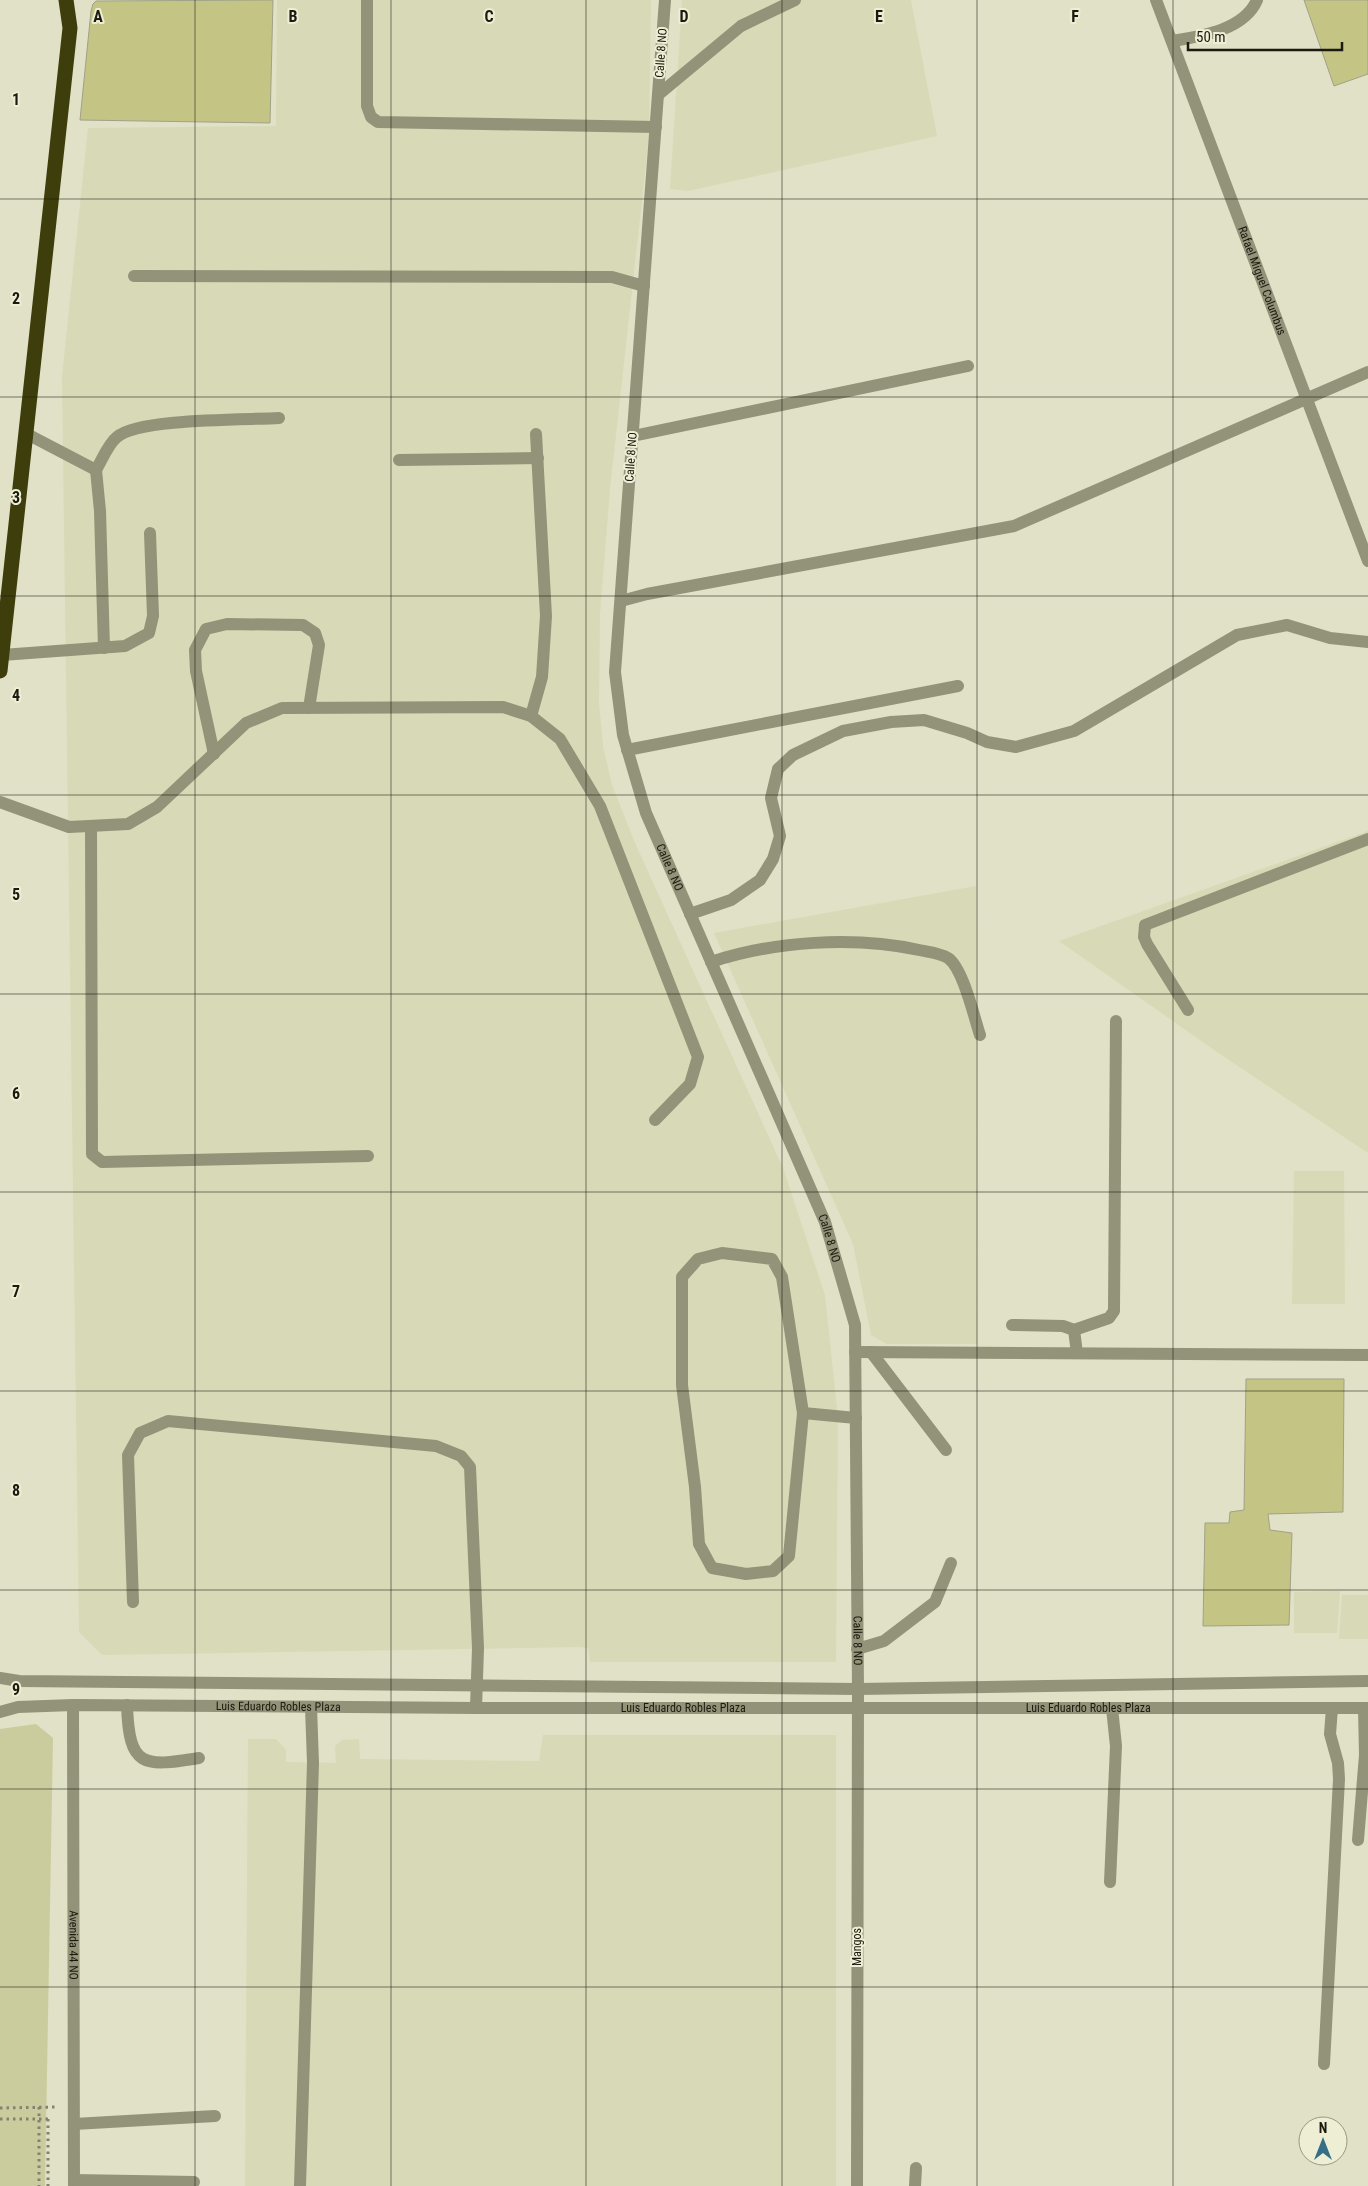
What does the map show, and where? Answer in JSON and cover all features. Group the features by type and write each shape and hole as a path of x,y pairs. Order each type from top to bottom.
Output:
{"highway":[{"path":"0,671 27,434 46,234 70,28 66,0"}],"street":[{"path":"367,0 367,106 371,117 378,122 656,128"},
{"name":"Calle 8 NO","path":"665,0 615,672 623,735 646,813 826,1222 855,1325 858,1708"},
{"path":"658,95 741,26 795,0"},
{"name":"Rafael Miguel Columbus","path":"1156,0 1368,561"},
{"path":"1172,41 1214,33 1252,12 1257,0"},
{"path":"134,276 612,277 644,286"},
{"path":"633,436 968,366"},
{"path":"621,601 647,594 1014,526 1368,372"},
{"path":"104,648 100,511 96,470 117,437 138,428 175,423 279,418"},
{"path":"27,434 96,470"},
{"path":"531,716 542,677 546,616 536,434"},
{"path":"399,460 538,458"},
{"path":"2,655 125,646 149,633 153,616 150,533"},
{"path":"214,754 196,671 194,650 206,629 227,624 303,625 315,633 319,645 308,708"},
{"path":"690,914 731,900 760,880 773,859 780,836 771,798 778,769 793,755 843,731 891,722 924,720 967,733 987,742 1016,747 1074,731 1237,636 1287,625 1330,638 1368,642"},
{"path":"627,750 958,686"},
{"path":"0,802 69,826 128,824 157,808 246,723 282,708 503,707 531,716 560,739 600,806 698,1056 690,1084 655,1120"},
{"path":"90,826 92,1154 102,1162 368,1156"},
{"path":"1188,1010 1147,944 1144,937 1145,925 1368,839"},
{"path":"711,962 735,954 829,941 905,947 933,953 949,958 959,972 980,1035"},
{"path":"1012,1325 1063,1326 1074,1330 1109,1318 1114,1311 1116,1021"},
{"path":"722,1253 772,1259 782,1277 803,1413 789,1556 773,1571 746,1574 712,1568 700,1544 682,1385 682,1277 698,1259 722,1253"},
{"path":"1074,1330 1077,1353"},
{"path":"855,1352 1368,1355"},
{"path":"871,1352 946,1450"},
{"path":"803,1413 856,1418"},
{"path":"133,1602 128,1455 140,1433 168,1421 436,1446 461,1456 470,1467 478,1648 476,1708"},
{"path":"857,1650 884,1641 935,1602 951,1563"},
{"name":"Luis Eduardo Robles Plaza","path":"0,1678 20,1681 858,1689 1368,1681"},
{"name":"Luis Eduardo Robles Plaza","path":"0,1712 18,1707 73,1705 476,1708 1366,1708"},
{"name":"Avenida 44 NO","path":"73,1705 74,2183"},
{"path":"127,1706 128,1733 132,1746 140,1758 150,1762 166,1763 199,1758"},
{"path":"300,2186 313,1763 311,1707"},
{"name":"Mangos","path":"857,2186 858,1708"},
{"path":"1110,1882 1116,1746 1112,1708"},
{"path":"1324,2064 1339,1779 1338,1764 1330,1734 1332,1708"},
{"path":"1358,1840 1366,1755 1366,1708"},
{"path":"74,2124 215,2116"},
{"path":"915,2186 916,2168"},
{"path":"74,2183 194,2182"}],"path":[{"path":"39,2107 39,2186"},
{"path":"0,2108 74,2107"},
{"path":"0,2119 48,2119 48,2186"}],"shaded area":[{"path":"277,0 651,0 649,137 610,489 600,614 599,703 603,746 612,785 635,843 783,1168 825,1295 838,1418 836,1662 590,1662 588,1648 580,1647 102,1655 79,1632 62,377 88,128 276,126"},
{"path":"682,0 911,0 937,136 688,191 670,189"},
{"path":"1368,831 1368,1153 1214,1050 1059,941"},
{"path":"976,886 977,1344 887,1344 871,1335 853,1244 714,933"},
{"path":"1294,1171 1344,1171 1345,1304 1292,1304"},
{"path":"1340,1591 1337,1633 1294,1633 1294,1592"},
{"path":"1342,1595 1368,1595 1368,1639 1339,1639"},
{"path":"36,1724 53,1738 45,2186 0,2186 0,1729"},
{"path":"543,1735 836,1735 836,2186 245,2186 248,1739 276,1739 286,1750 286,1762 336,1763 335,1746 342,1740 359,1739 360,1759 539,1761"}],"building":[{"path":"273,0 270,123 80,120 91,11 96,1"},
{"path":"1304,0 1368,0 1368,74 1334,86"},
{"path":"1246,1379 1344,1379 1343,1512 1268,1514 1270,1530 1292,1533 1289,1625 1203,1626 1205,1523 1229,1523 1230,1512 1244,1510"}]}
